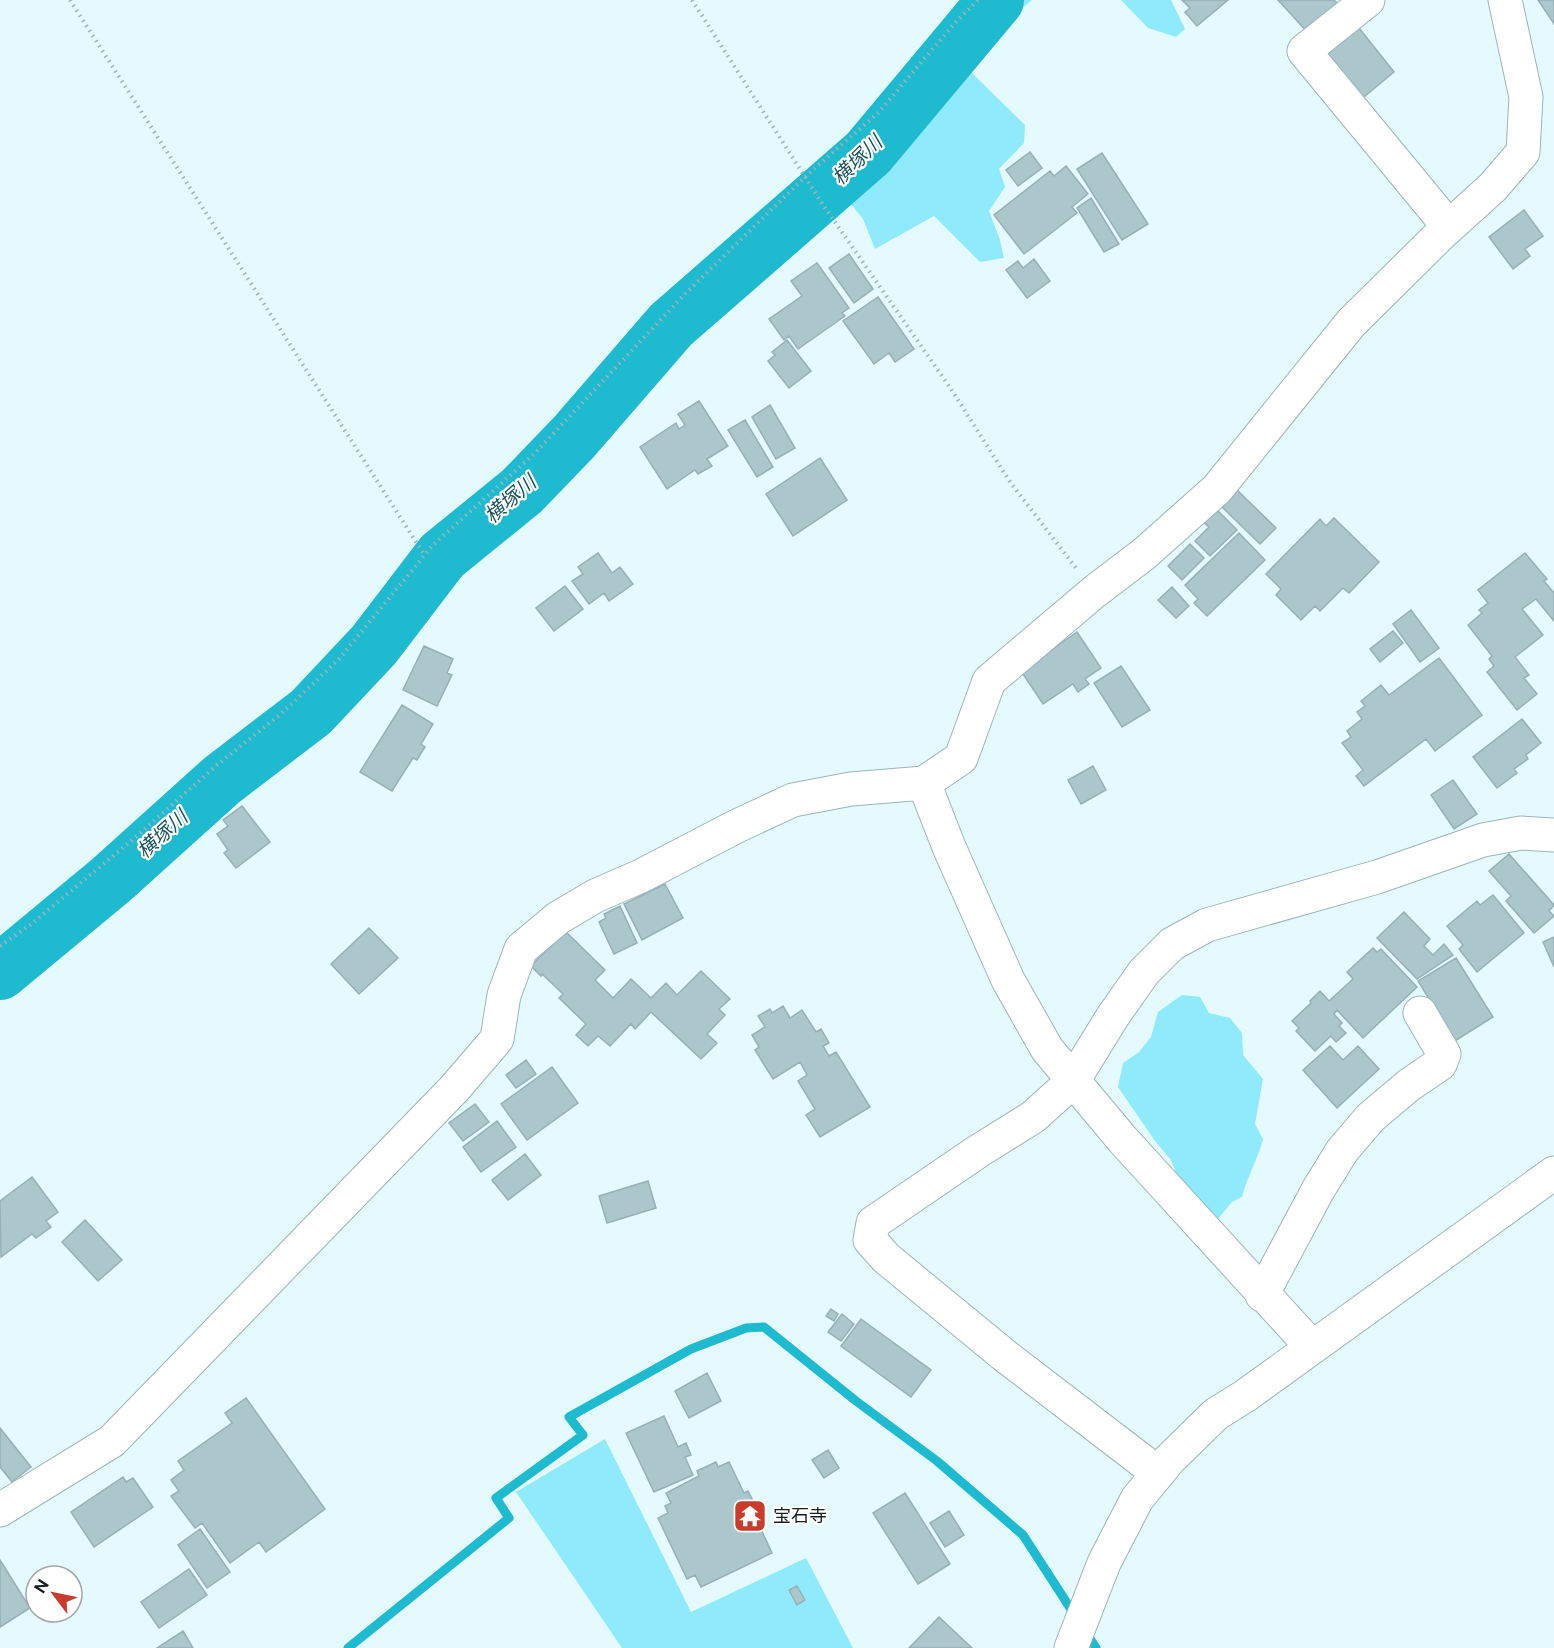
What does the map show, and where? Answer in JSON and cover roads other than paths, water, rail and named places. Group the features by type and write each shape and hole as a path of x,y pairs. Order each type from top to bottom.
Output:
{"street":[{"path":"1368,0 1304,51 1449,226"},
{"path":"0,1510 112,1441 454,1089 497,1039 504,995 521,949 558,918 595,896 650,872 737,826 793,800 851,789 924,783 961,758 989,681 1094,592 1144,554 1217,489 1351,323 1449,226 1493,187 1523,152 1526,97 1505,0"},
{"path":"924,783 949,847 1008,980 1047,1049 1123,1140 1262,1295 1312,1347"},
{"path":"1158,1473 1004,1355 886,1258 870,1240 873,1223 1033,1117 1073,1082 1113,1016 1144,972 1172,944 1207,925 1377,877 1483,840 1521,833 1554,835"},
{"path":"1262,1295 1342,1151 1370,1118 1409,1085 1440,1064 1444,1054 1420,1013"},
{"path":"1071,1648 1104,1563 1137,1499 1169,1460 1216,1414 1245,1396 1554,1173"}],"waterway":[{"name":"横塚川","path":"0,972 111,880 222,780 311,712 374,645 442,556 522,491 574,437 671,325 868,153 996,0"},
{"path":"348,1648 509,1518 496,1498 583,1435 569,1417 691,1349 746,1328 764,1327 856,1401 937,1461 1023,1535 1076,1617"},
{"path":"1085,1631 1096,1648"}],"place":[{"name":"宝石寺","path":"750,1516"}]}
